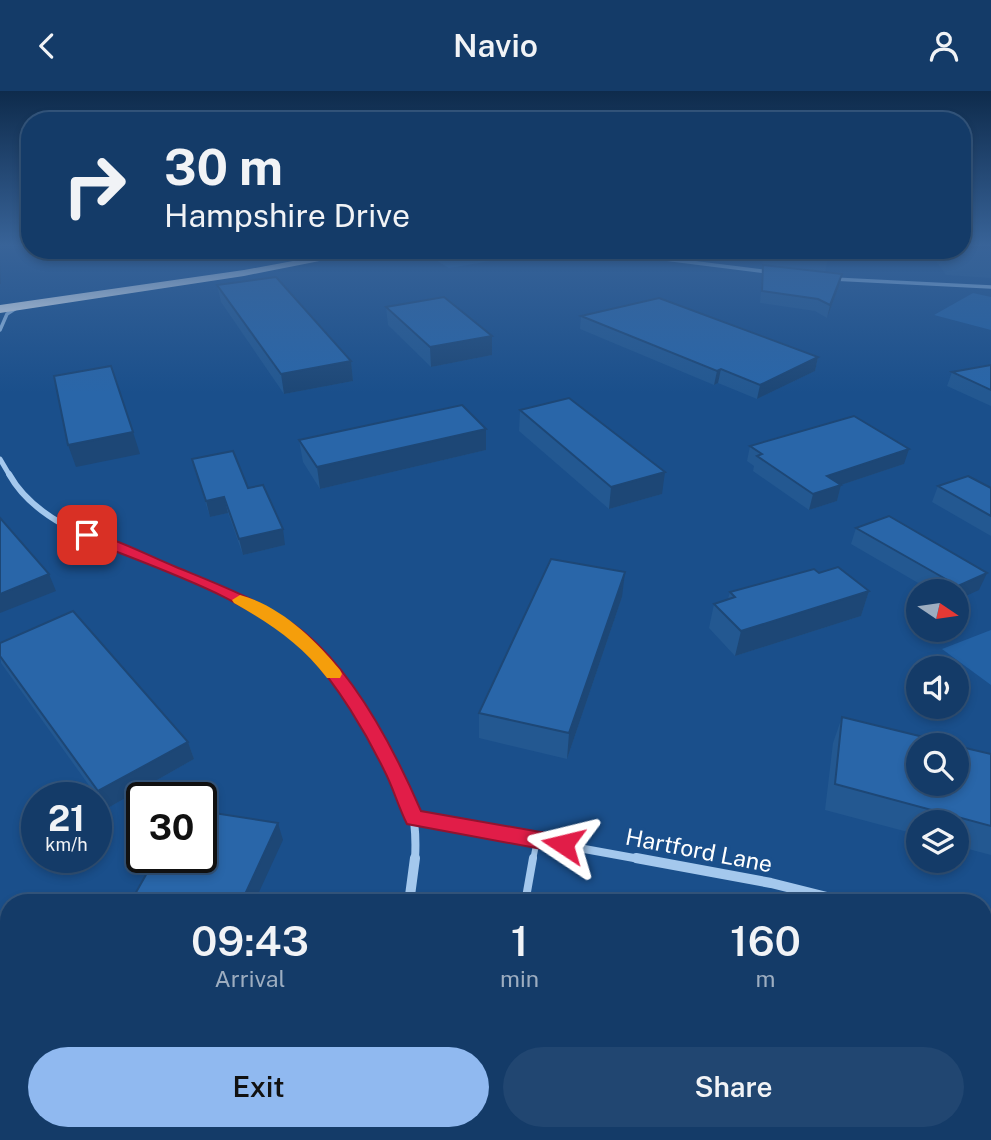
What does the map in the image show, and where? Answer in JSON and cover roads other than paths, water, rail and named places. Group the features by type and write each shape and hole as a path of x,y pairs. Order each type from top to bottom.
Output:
{"highway":[{"path":"0,301 40,295"},
{"path":"0,309 94,295"}],"street":[{"path":"0,330 7,313 25,305"},
{"path":"0,459 11,480 44,512 98,540 243,602 297,635 315,651 346,691 390,763 414,818 414,862 409,894"},
{"name":"Hartford Lane","path":"414,818 771,883 815,894"}],"lane":[{"path":"527,894 537,840"}]}
